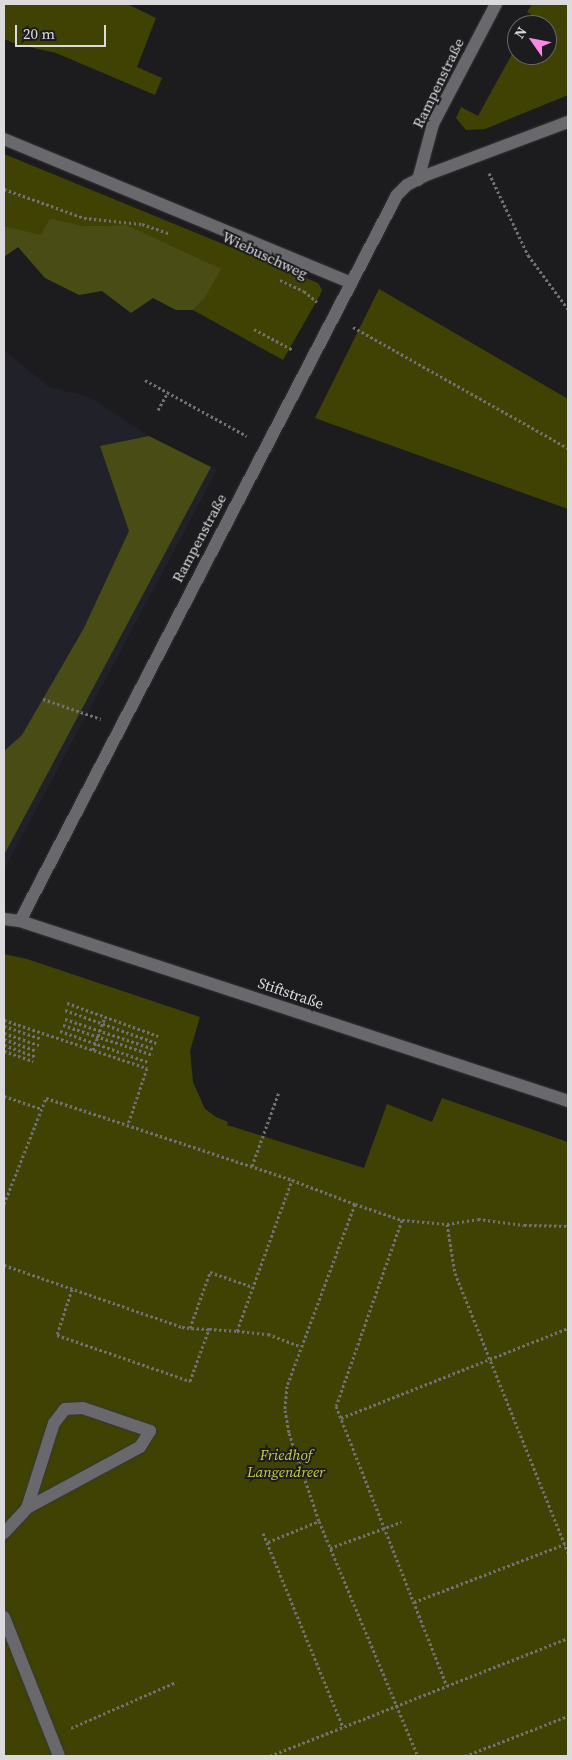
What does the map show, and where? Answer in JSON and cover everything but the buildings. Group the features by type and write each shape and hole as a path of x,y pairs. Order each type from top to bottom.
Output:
{"street":[{"name":"Rampenstraße","path":"418,180 433,124 496,4"},
{"name":"Rampenstraße","path":"20,921 397,194 407,185 418,180 568,122"},
{"name":"Wiebuschweg","path":"4,140 351,283"},
{"name":"Stiftstraße","path":"4,919 20,921 568,1101"},
{"path":"4,1533 27,1508 140,1447 150,1431 83,1408 65,1409 54,1423 27,1508"},
{"path":"4,1617 59,1756"}],"path":[{"path":"480,155 528,255 568,308"},
{"path":"4,189 84,218 142,224 176,236"},
{"name":"Wiebuschweg","path":"279,279 304,292 334,316 568,448"},
{"path":"254,330 311,360"},
{"path":"145,380 265,446"},
{"path":"158,410 168,392"},
{"path":"43,699 120,726"},
{"path":"67,1003 158,1036"},
{"path":"65,1010 156,1043"},
{"path":"93,1050 105,1017"},
{"path":"65,1019 100,1032 154,1048"},
{"path":"4,1020 147,1068 128,1124"},
{"path":"63,1025 153,1056"},
{"path":"4,1026 41,1039"},
{"path":"60,1031 148,1062"},
{"path":"4,1032 39,1045"},
{"path":"4,1039 37,1051"},
{"path":"4,1045 35,1056"},
{"path":"4,1051 34,1061"},
{"path":"252,1166 279,1092"},
{"path":"4,1096 41,1109"},
{"path":"4,1204 46,1098 252,1166 402,1220 447,1224 478,1219 524,1225 568,1226"},
{"path":"237,1331 292,1180"},
{"path":"355,1204 300,1346 287,1386 285,1410 288,1433 319,1521 418,1756"},
{"path":"402,1220 336,1406 448,1686"},
{"path":"447,1224 455,1273 568,1553"},
{"path":"4,1265 182,1327 268,1334 300,1346"},
{"path":"190,1328 210,1272 253,1287"},
{"path":"72,1289 57,1335 190,1381 209,1329"},
{"path":"340,1418 568,1328"},
{"path":"268,1542 319,1521"},
{"path":"330,1548 401,1522"},
{"path":"264,1533 343,1727"},
{"path":"414,1602 565,1544"},
{"path":"270,1756 568,1638"},
{"path":"51,1737 176,1682"},
{"path":"465,1756 568,1716"}],"shaded area":[{"path":"50,218 83,226 126,225 221,269 204,299 193,310 176,310 153,298 131,313 102,291 79,295 45,278 18,247 4,257 4,226 41,235"},
{"path":"4,350 49,387 89,397 149,436 217,470 5,868"},
{"path":"149,436 211,467 4,855 4,751 22,735 84,628 129,531 100,446"}],"green space":[{"path":"4,4 127,4 156,18 137,67 162,78 155,95 56,53 16,44 4,39"},
{"path":"532,4 568,4 568,95 485,129 466,130 456,118 461,107 478,116 507,63 507,65 557,65 557,15 532,15 527,12"},
{"path":"4,154 318,283 322,290 320,295 283,360 193,310 204,299 126,225 83,226 50,218 42,236 4,226"},
{"path":"379,289 568,399 568,509 315,418"},
{"name":"Friedhof Langendreer","path":"4,954 27,959 200,1017 190,1051 193,1082 205,1109 216,1117 228,1122 227,1125 364,1168 387,1104 432,1122 442,1098 568,1142 568,1756 4,1756"}]}
